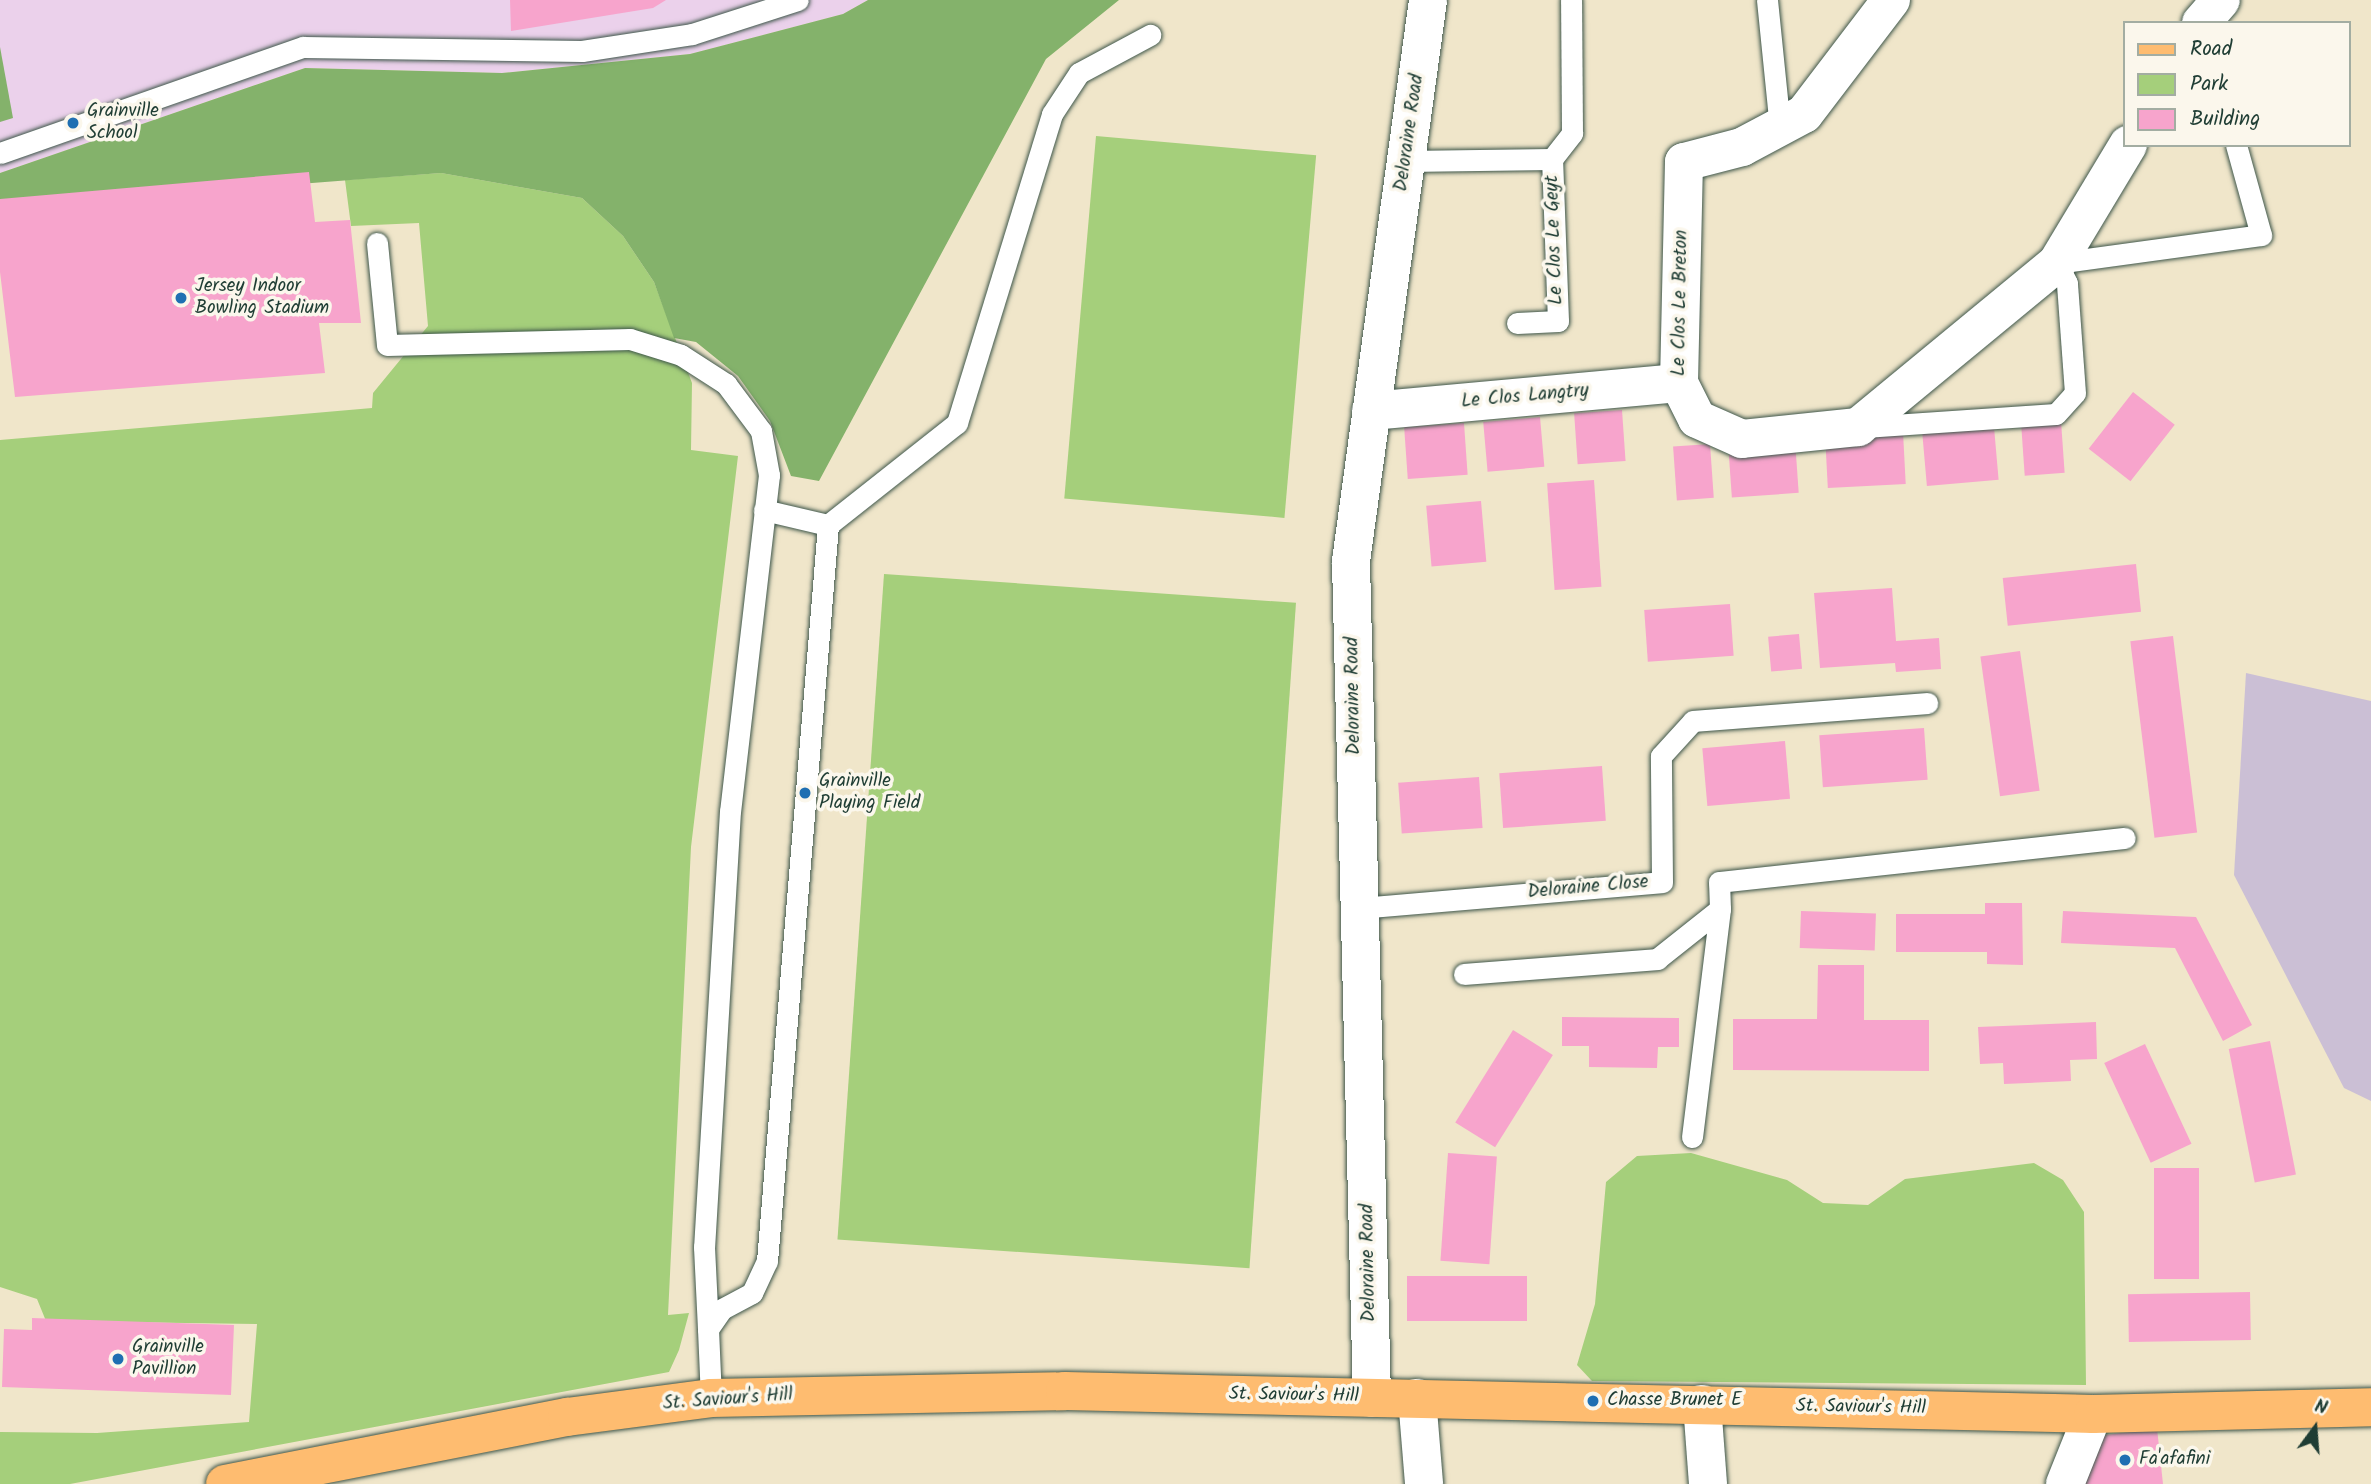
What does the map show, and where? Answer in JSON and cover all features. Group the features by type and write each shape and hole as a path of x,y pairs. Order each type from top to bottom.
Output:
{"main road":[{"name":"St. Saviour's Hill","path":"225,1484 567,1417 711,1398 1011,1391 2093,1414 2371,1407"}],"street":[{"name":"Deloraine Road","path":"1372,1398 1351,561 1428,0"},
{"name":"Le Clos Le Breton","path":"1858,427 1742,439 1697,419 1679,383 1684,162 1742,147 1804,114 1891,0"},
{"path":"1858,427 2057,263 2126,147"},
{"name":"Le Clos Langtry","path":"1371,411 1679,383"},
{"path":"1417,1398 1424,1484"},
{"path":"1702,1404 1708,1484"},
{"path":"2065,1484 2093,1414"}],"lane":[{"path":"0,153 303,47 582,51 692,34 797,0"},
{"name":"Le Clos Le Geyt","path":"1517,323 1558,321 1552,159 1572,133 1571,0"},
{"path":"1767,0 1780,127"},
{"path":"708,1329 722,1309 751,1293 768,1261 828,525 957,423 1052,114 1079,73 1150,35"},
{"path":"2057,263 2261,235 2237,147"},
{"name":"Le Clos Le Geyt","path":"1406,161 1552,159"},
{"path":"377,243 387,345 630,339 681,355 726,384 761,430 769,475 730,811 704,1247 711,1398"},
{"name":"Le Clos Le Breton","path":"1858,427 2056,414 2075,393 2067,282 2057,263"},
{"path":"765,510 828,525"},
{"name":"Deloraine Close","path":"1360,908 1662,882 1661,756 1693,722 1927,704"},
{"path":"1692,1137 1720,909 1718,882 2125,838"},
{"path":"1464,974 1657,959 1720,909"}],"shaded area":[{"name":"Grainville School","path":"0,0 868,0 843,14 690,54 502,73 305,68 0,173"},
{"path":"2246,673 2371,701 2371,1101 2344,1088 2234,875"}],"green space":[{"path":"868,0 1119,0 1046,59 819,481 791,476 770,421 738,376 696,342 674,338 654,282 623,236 582,198 441,173 0,207 0,173 305,68 502,73 690,54 843,14"},
{"path":"0,47 13,118 0,122"},
{"path":"1096,136 1316,155 1284,518 1064,499"},
{"path":"441,173 582,198 623,236 654,282 692,383 691,450 738,456 691,847 668,1315 689,1313 679,1350 669,1372 70,1484 0,1484 0,1432 97,1433 249,1422 257,1324 46,1321 37,1299 0,1287 0,440 372,408 373,393 428,326 419,223 351,226 345,180"},
{"path":"884,574 1296,603 1249,1268 837,1239"},
{"path":"1691,1153 1787,1180 1823,1203 1868,1205 1905,1179 2034,1163 2063,1180 2084,1212 2086,1385 1592,1381 1577,1365 1595,1304 1606,1182 1637,1156"}],"building":[{"path":"510,0 666,0 653,8 511,31"},
{"name":"Jersey Indoor Bowling Stadium","path":"309,172 315,222 350,220 361,323 319,323 325,373 15,397 0,272 0,199"},
{"path":"2133,392 2175,425 2130,481 2089,449"},
{"path":"1622,410 1626,461 1578,464 1574,413"},
{"path":"1540,417 1544,467 1488,472 1483,422"},
{"path":"2061,421 2065,473 2025,476 2021,424"},
{"path":"1464,423 1468,475 1408,479 1404,427"},
{"path":"1994,427 1999,480 1927,486 1922,433"},
{"path":"1903,432 1906,484 1828,488 1825,436"},
{"path":"1795,440 1799,493 1732,498 1728,445"},
{"path":"1710,444 1714,498 1677,500 1673,447"},
{"path":"1594,480 1601,587 1555,590 1547,483"},
{"path":"1481,501 1486,562 1432,567 1426,506"},
{"path":"2136,564 2141,612 2008,626 2003,578"},
{"path":"1892,588 1896,641 1939,638 1941,669 1896,672 1895,663 1820,668 1814,593"},
{"path":"1730,604 1734,656 1648,662 1644,610"},
{"path":"1799,634 1802,669 1771,672 1768,637"},
{"path":"2173,636 2197,833 2154,838 2130,641"},
{"path":"2020,651 2040,791 2000,796 1980,657"},
{"path":"1924,728 1928,780 1823,787 1819,735"},
{"path":"1785,741 1790,799 1707,806 1702,748"},
{"path":"1602,766 1606,821 1503,828 1499,773"},
{"path":"1479,777 1483,828 1402,834 1398,783"},
{"path":"1985,903 2022,903 2023,965 1987,964 1987,952 1896,952 1896,914 1985,914"},
{"path":"1801,911 1876,914 1875,951 1800,948"},
{"path":"2063,911 2196,917 2252,1025 2223,1041 2175,948 2061,943"},
{"path":"1818,965 1864,965 1864,1020 1929,1020 1929,1071 1733,1070 1733,1019 1817,1019"},
{"path":"1562,1017 1679,1018 1679,1047 1658,1047 1657,1068 1589,1067 1589,1046 1562,1046"},
{"path":"2096,1022 2097,1059 2070,1060 2071,1081 2004,1084 2003,1063 1980,1064 1978,1027"},
{"path":"1513,1030 1553,1055 1495,1147 1455,1122"},
{"path":"2270,1041 2296,1175 2255,1183 2229,1049"},
{"path":"2145,1044 2191,1144 2151,1163 2104,1063"},
{"path":"1448,1153 1497,1156 1489,1264 1440,1261"},
{"path":"2154,1168 2199,1168 2199,1279 2154,1279"},
{"path":"1407,1276 1527,1276 1527,1321 1407,1321"},
{"path":"2250,1292 2251,1340 2129,1342 2128,1294"},
{"name":"Grainville Pavillion","path":"32,1318 234,1325 231,1395 2,1387 4,1329 32,1330"},
{"name":"Fa'afafini","path":"2157,1428 2163,1484 2079,1484 2099,1436"}],"place":[{"name":"Grainville School","path":"73,123"},
{"name":"Jersey Indoor Bowling Stadium","path":"181,298"},
{"name":"Grainville Playing Field","path":"805,793"},
{"name":"Grainville Pavillion","path":"118,1359"},
{"name":"Chasse Brunet E","path":"1593,1401"},
{"name":"Fa'afafini","path":"2125,1460"}]}
